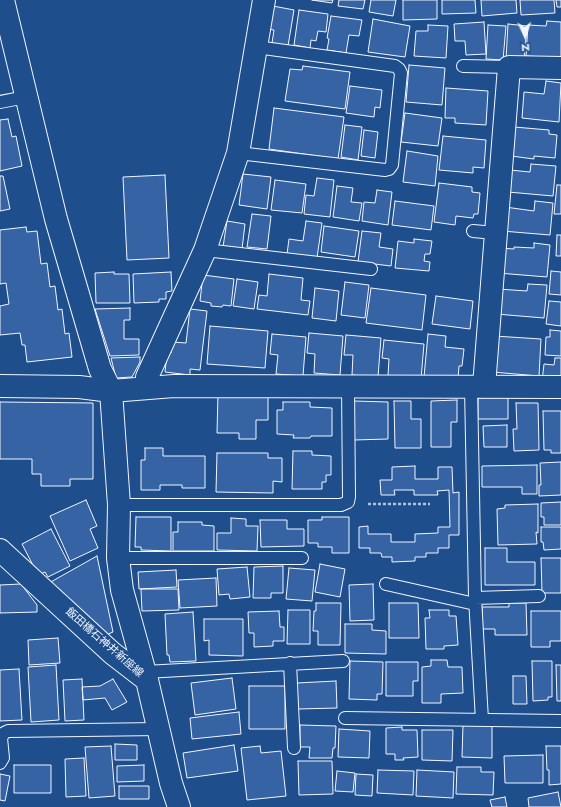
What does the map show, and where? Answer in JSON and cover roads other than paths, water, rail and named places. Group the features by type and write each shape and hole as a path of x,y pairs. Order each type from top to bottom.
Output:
{"street":[{"path":"3,0 56,218 100,369 111,391 119,504 118,558 122,590 146,676"},
{"path":"147,388 147,377 205,250 238,153 264,0"},
{"path":"477,387 495,233 509,67 561,68"},
{"path":"0,386 79,387 111,391 174,386 561,387"},
{"name":"飯田橋石神井新座線","path":"0,550 112,653 146,676 171,783 180,807"}],"lane":[{"path":"238,153 385,170 390,169 392,166 401,73 399,69 395,66 256,47"},
{"path":"463,66 509,67"},
{"path":"0,102 26,97"},
{"path":"473,231 495,233"},
{"path":"205,250 371,269"},
{"path":"119,504 341,505 348,502 348,386"},
{"path":"477,387 475,601 482,720"},
{"path":"118,558 302,558"},
{"path":"386,584 475,601 539,596"},
{"path":"146,676 290,663 343,661"},
{"path":"290,663 294,748"},
{"path":"345,718 561,721"},
{"path":"0,763 3,758 1,738 8,730 158,729"}]}
